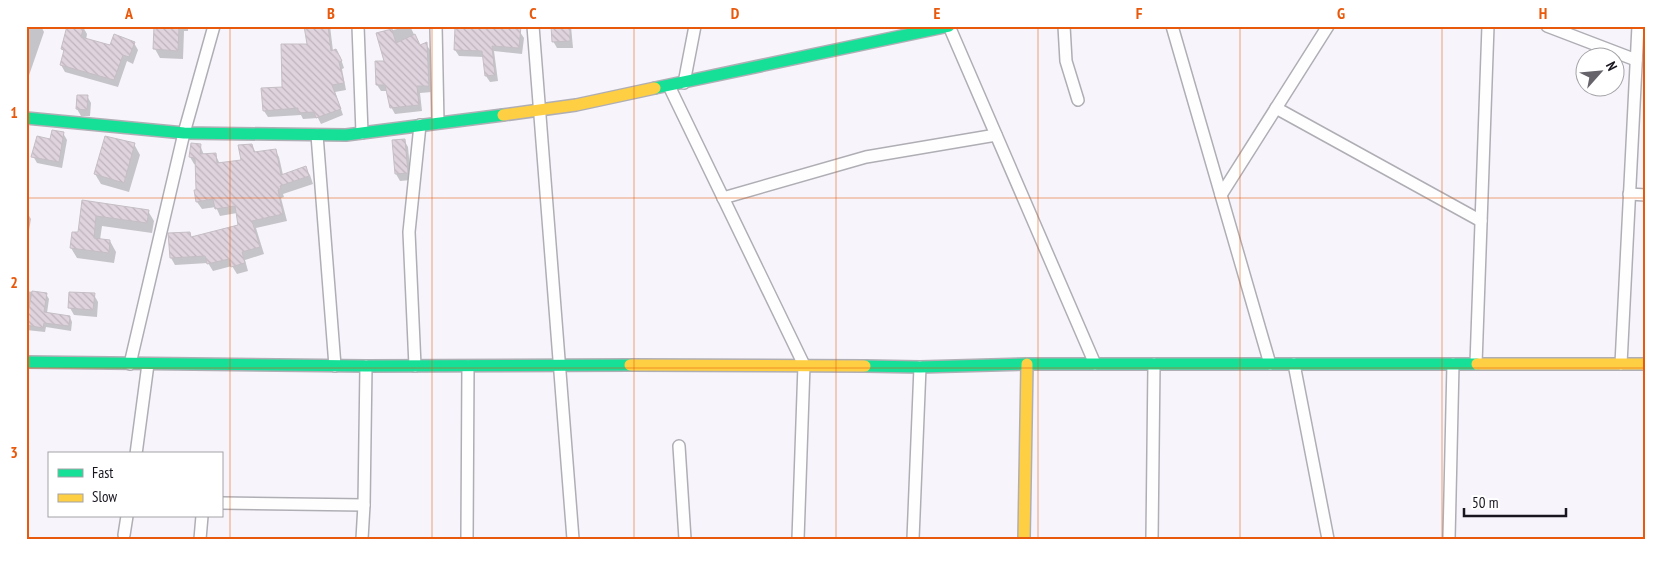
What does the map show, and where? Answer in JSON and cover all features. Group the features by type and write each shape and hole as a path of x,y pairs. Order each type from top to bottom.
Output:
{"street":[{"path":"130,364 184,133 214,26"},
{"path":"358,26 362,133"},
{"path":"436,26 438,123"},
{"path":"533,26 573,539"},
{"path":"684,83 695,26"},
{"path":"26,118 184,133 346,135 576,105 949,26 1095,364"},
{"path":"1064,26 1066,61 1078,100"},
{"path":"1172,26 1270,364"},
{"path":"1221,195 1328,26"},
{"path":"1476,364 1488,26"},
{"path":"1547,26 1636,60"},
{"path":"1621,364 1630,194 1640,101 1636,60 1638,26"},
{"path":"669,86 804,365 798,539"},
{"path":"1276,108 1481,221"},
{"path":"415,366 409,232 420,125"},
{"path":"723,198 866,157 996,134"},
{"path":"317,135 336,366"},
{"path":"1630,194 1646,194"},
{"path":"26,362 336,366 804,365 920,367 1027,364 1646,364"},
{"path":"136,452 148,364"},
{"path":"1024,539 1027,364"},
{"path":"1152,539 1154,364"},
{"path":"1294,364 1328,539"},
{"path":"1449,539 1453,364"},
{"path":"362,539 366,366"},
{"path":"467,539 468,366"},
{"path":"913,539 920,367"},
{"path":"679,446 685,539"},
{"path":"222,503 364,505"},
{"path":"124,535 127,518"},
{"path":"200,539 202,518"}],"building":[{"path":"67,26 84,26 81,37 110,45 114,34 135,42 129,57 123,55 114,80 60,65 64,50 61,49"},
{"path":"154,26 179,27 178,51 153,49"},
{"path":"304,26 328,26 331,51 336,49 342,61 339,62 344,83 332,85 341,109 316,118 314,112 298,113 298,108 263,111 261,88 282,87 281,44 307,44"},
{"path":"495,26 521,26 519,48 492,46 495,75 485,76 482,51 454,50 455,27 495,28"},
{"path":"551,26 570,26 570,41 552,42"},
{"path":"392,29 396,43 415,34 420,45 427,42 429,86 417,86 419,105 390,108 385,85 376,85 375,61 384,61 376,33"},
{"path":"77,95 88,95 87,110 76,109"},
{"path":"52,130 64,132 59,162 31,157 37,136 50,139"},
{"path":"105,136 135,143 124,183 94,174"},
{"path":"405,139 408,173 395,174 392,140"},
{"path":"191,143 201,144 200,154 216,153 217,163 241,160 238,145 252,144 254,152 276,149 281,175 306,166 309,176 280,186 281,189 278,190 283,214 252,221 260,247 242,252 245,263 231,267 229,259 207,264 205,256 170,258 168,233 190,232 191,237 238,225 235,206 215,209 213,199 196,202 194,190 196,190 195,158 189,157"},
{"path":"82,200 149,210 147,223 96,216 94,238 110,240 109,253 70,248 72,232 78,232"},
{"path":"32,291 47,293 44,312 70,316 69,326 44,323 43,328 26,325"},
{"path":"69,292 95,293 93,310 68,308"}],"traffic: fast":[{"path":"655,88 949,26"},
{"path":"26,118 184,133 346,135 503,115"},
{"path":"26,362 366,366 630,365"},
{"path":"865,366 1477,364"}],"traffic: slow":[{"path":"503,115 576,105 655,88"},
{"path":"1024,539 1027,364"},
{"path":"1477,364 1646,364"},
{"path":"630,365 865,366"}]}
